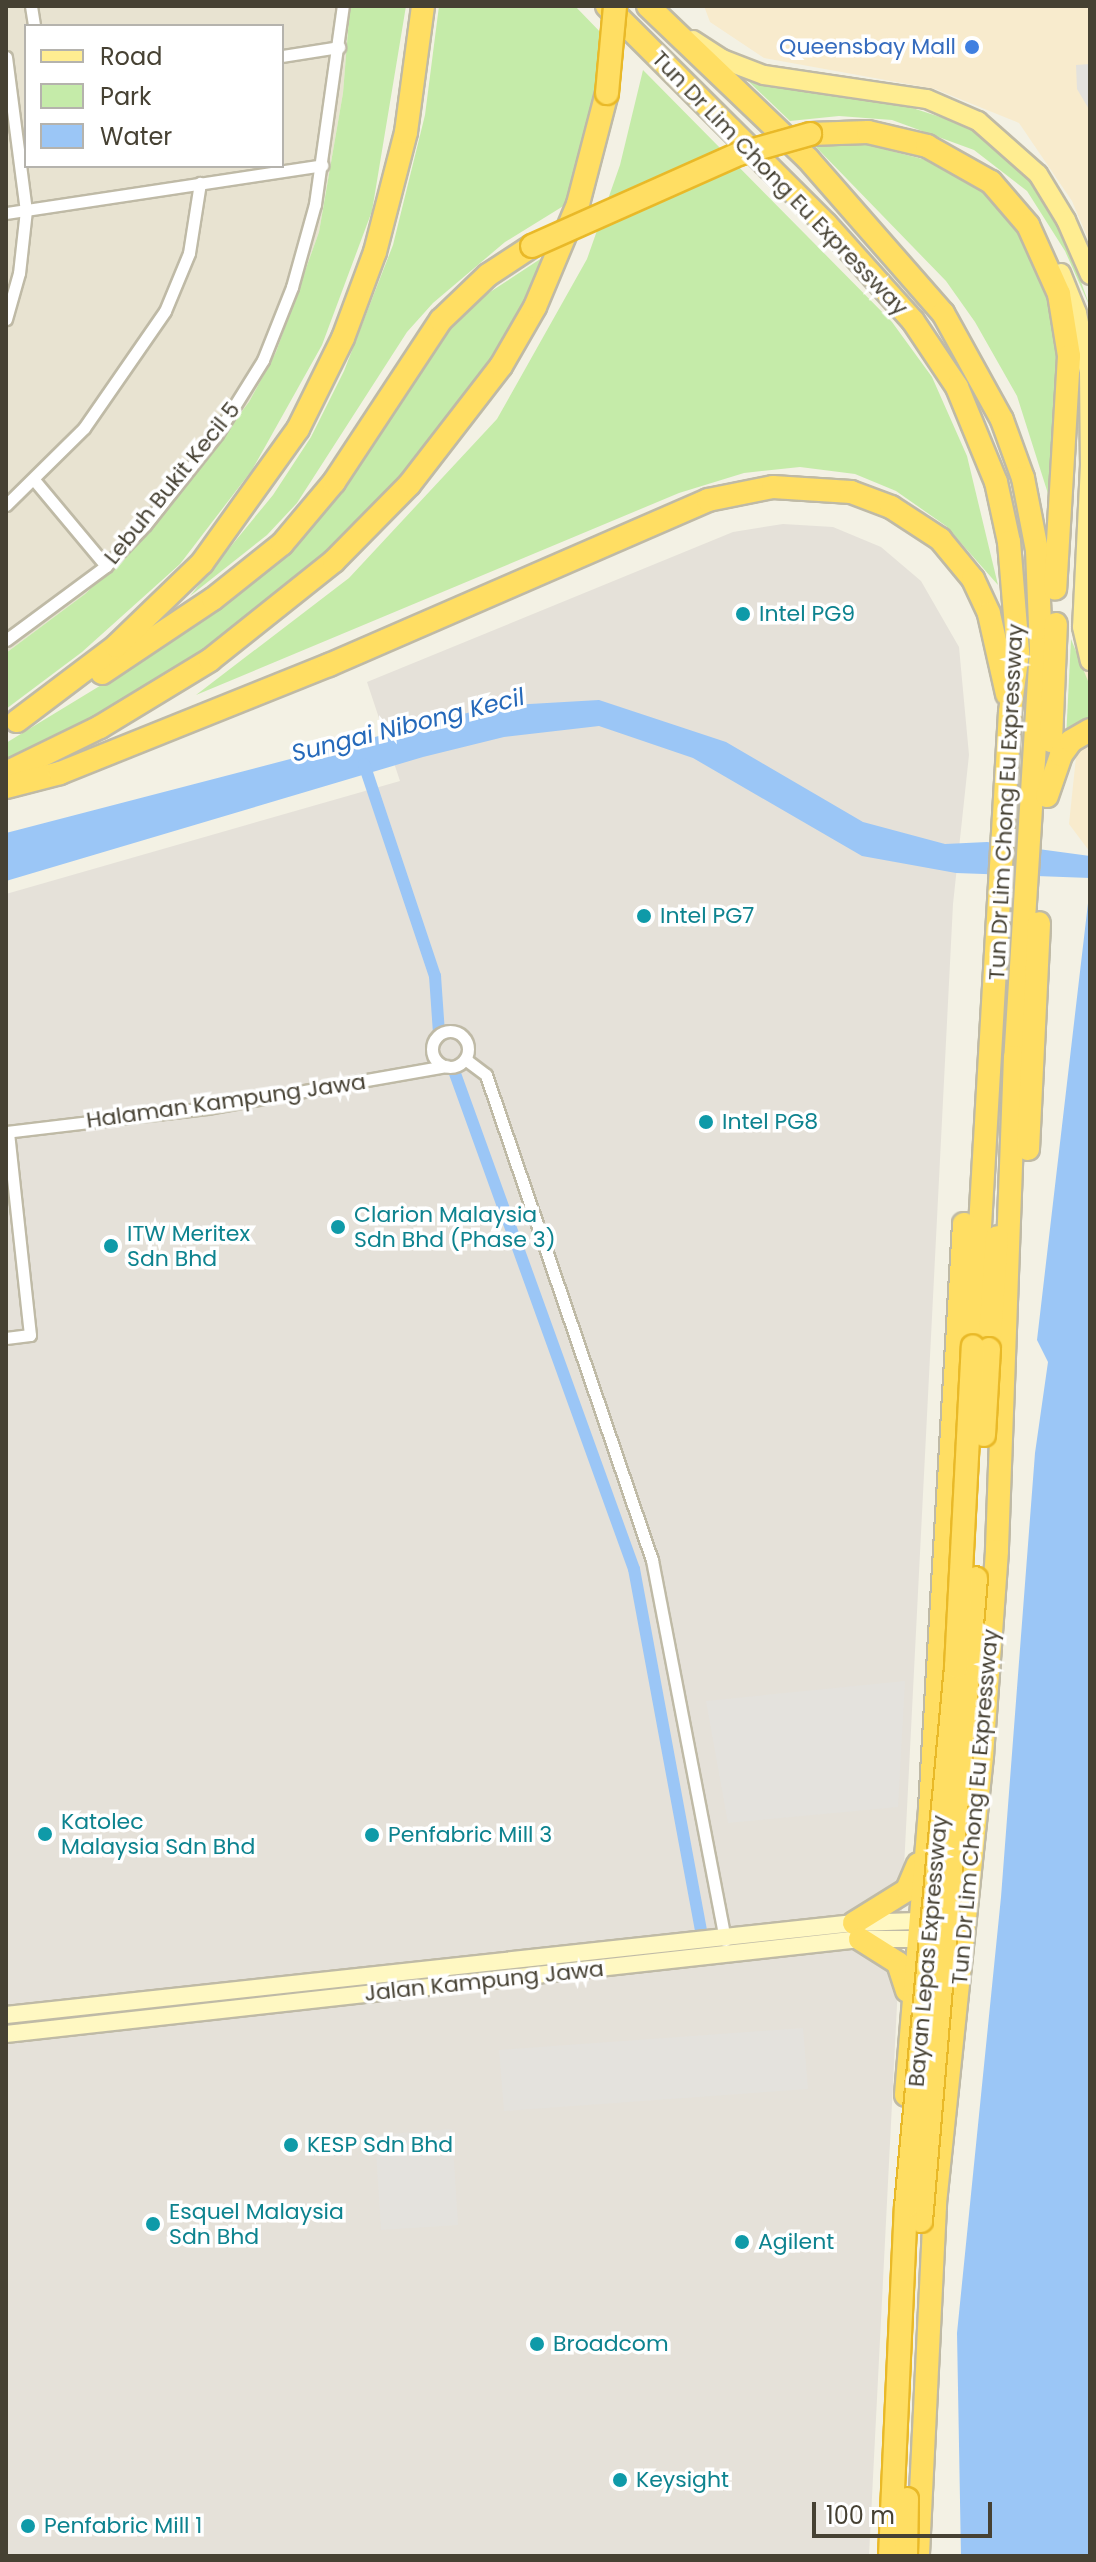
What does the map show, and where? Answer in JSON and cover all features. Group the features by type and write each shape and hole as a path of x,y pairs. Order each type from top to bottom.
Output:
{"highway":[{"path":"12,724 116,646 202,563 298,429 343,338 375,252 406,132 423,6"},
{"name":"Tun Dr Lim Chong Eu Expressway","path":"607,6 852,252 947,370 987,454 1009,542 1018,652 1010,712 1001,910 985,1121 981,1348"},
{"path":"6,773 100,727 210,660 334,561 409,485 501,366 535,307 578,204 607,93 615,6"},
{"name":"Tun Dr Lim Chong Eu Expressway","path":"648,6 808,159 922,285 969,353 1002,420 1031,513 1042,597 1038,828 1033,909 981,1348"},
{"path":"12,724 190,615 282,544 334,482 447,313 488,275 532,246 739,154 810,134 868,132 905,139 964,164 1006,196 1028,225 1049,268 1066,322 1069,356 1054,565 1056,669 1047,796"},
{"path":"6,787 60,773 329,665 708,500 773,487 826,487 870,497 940,539 973,579 989,614 1010,712"},
{"path":"1038,828 1061,755 1071,741 1090,730"},
{"path":"1009,1289 1021,1258 1033,909"},
{"name":"Tun Dr Lim Chong Eu Expressway","path":"918,2556 928,2313 949,2079 952,1940 989,1663 1009,1289 1015,1057"},
{"name":"Tun Dr Lim Chong Eu Expressway","path":"882,2556 910,2032 930,1808 956,1320 965,1211 985,1121"},
{"name":"Bayan Lepas Expressway","path":"890,2556 906,2207 956,1667 981,1348"},
{"name":"Bayan Lepas Expressway","path":"906,2556 917,2260 967,1718 981,1348"},
{"path":"910,2032 901,1967 888,1953 857,1931 907,1890 930,1808"},
{"path":"917,1930 952,1940"}],"main road":[{"path":"667,23 722,59 764,75 927,99 978,121 1038,174 1066,220 1090,275"},
{"path":"1006,196 1043,239 1077,313 1089,372 1090,466 1082,627 1090,661"}],"street":[{"name":"Lebuh Bukit Kecil 5","path":"6,640 106,566 211,441 263,360 303,252 322,165 343,6"},
{"path":"284,56 339,47"},
{"path":"6,57 26,210 19,273 6,319"},
{"path":"6,213 322,165"},
{"path":"6,505 35,481 116,388 165,311 189,253 200,183"},
{"path":"35,481 106,566"},
{"path":"465,1059 446,1066 433,1051 445,1032 464,1038 465,1059 486,1075 652,1560 725,1940"},
{"name":"Halaman Kampung Jawa","path":"7,1132 208,1108 446,1066"},
{"path":"6,1338 30,1335 7,1132"},
{"name":"Jalan Kampung Jawa","path":"6,2015 725,1940 917,1930"},
{"name":"Jalan Kampung Jawa","path":"6,2034 857,1931"}],"shaded area":[{"path":"6,6 350,6 343,93 319,232 276,352 249,402 148,533 85,594 6,653"},
{"path":"704,6 1090,6 1090,244 1072,201 1019,123 935,89 764,58 710,22"},
{"path":"1090,64 1090,111 1077,89 1076,65"},
{"path":"783,524 833,527 881,547 921,581 959,647 969,755 953,904 869,2556 6,2556 6,894 400,781 367,682 733,532"},
{"path":"1090,623 1090,852 1069,824"},
{"path":"905,1681 898,1807 728,1823 706,1701"},
{"path":"803,2028 808,2089 504,2111 499,2050"},
{"path":"452,2129 458,2225 381,2230 375,2135"}],"green space":[{"path":"350,6 406,6 372,211 322,345 252,470 180,564 82,652 6,709 6,653 85,594 148,533 249,402 276,352 319,232 343,93"},
{"path":"439,6 575,6 605,37 596,120 565,205 505,242 433,303 407,332 297,503 267,535 190,596 273,495 311,437 344,371 393,245 425,115"},
{"path":"643,70 892,322 932,377 967,456 998,585 946,526 896,491 855,474 800,467 744,473 679,493 196,695 349,578 497,419 587,259 620,165"},
{"path":"745,78 894,102 968,126 993,142 1022,165 1043,195 1064,234 1090,307 1065,251 1027,191 974,150 892,120 839,116 790,121"},
{"path":"860,143 942,164 992,195 1021,232 1047,282 1061,350 1050,500 1017,396 975,322 946,281 815,146"},
{"path":"557,248 508,341 451,420 379,505 309,569 208,649 110,712 6,759 6,743 144,659 294,549 359,467 433,347 487,294"},
{"path":"1071,639 1090,686 1090,719 1066,739"}],"water":[{"path":"599,700 726,742 863,822 945,844 987,842 1090,856 1090,878 956,873 862,856 693,758 599,726 504,737 423,757 6,881 6,833 494,706"},
{"path":"1090,886 1090,2556 961,2556 957,2333 1001,1897 1035,1453 1048,1362 1037,1340"}],"waterway":[{"path":"364,764 435,976 439,1033"},
{"path":"453,1068 634,1569 701,1930"}],"place":[{"name":"Queensbay Mall","path":"972,47"},
{"name":"Intel PG9","path":"743,614"},
{"name":"Intel PG7","path":"644,916"},
{"name":"Intel PG8","path":"706,1122"},
{"name":"Clarion Malaysia Sdn Bhd (Phase 3)","path":"338,1227"},
{"name":"ITW Meritex Sdn Bhd","path":"111,1246"},
{"name":"Katolec Malaysia Sdn Bhd","path":"45,1834"},
{"name":"Penfabric Mill 3","path":"372,1835"},
{"name":"KESP Sdn Bhd","path":"291,2145"},
{"name":"Esquel Malaysia Sdn Bhd","path":"153,2224"},
{"name":"Agilent","path":"742,2242"},
{"name":"Broadcom","path":"537,2344"},
{"name":"Keysight","path":"620,2480"},
{"name":"Penfabric Mill 1","path":"28,2526"}],"water label":[{"name":"Sungai Nibong Kecil","path":"408,725"}]}
